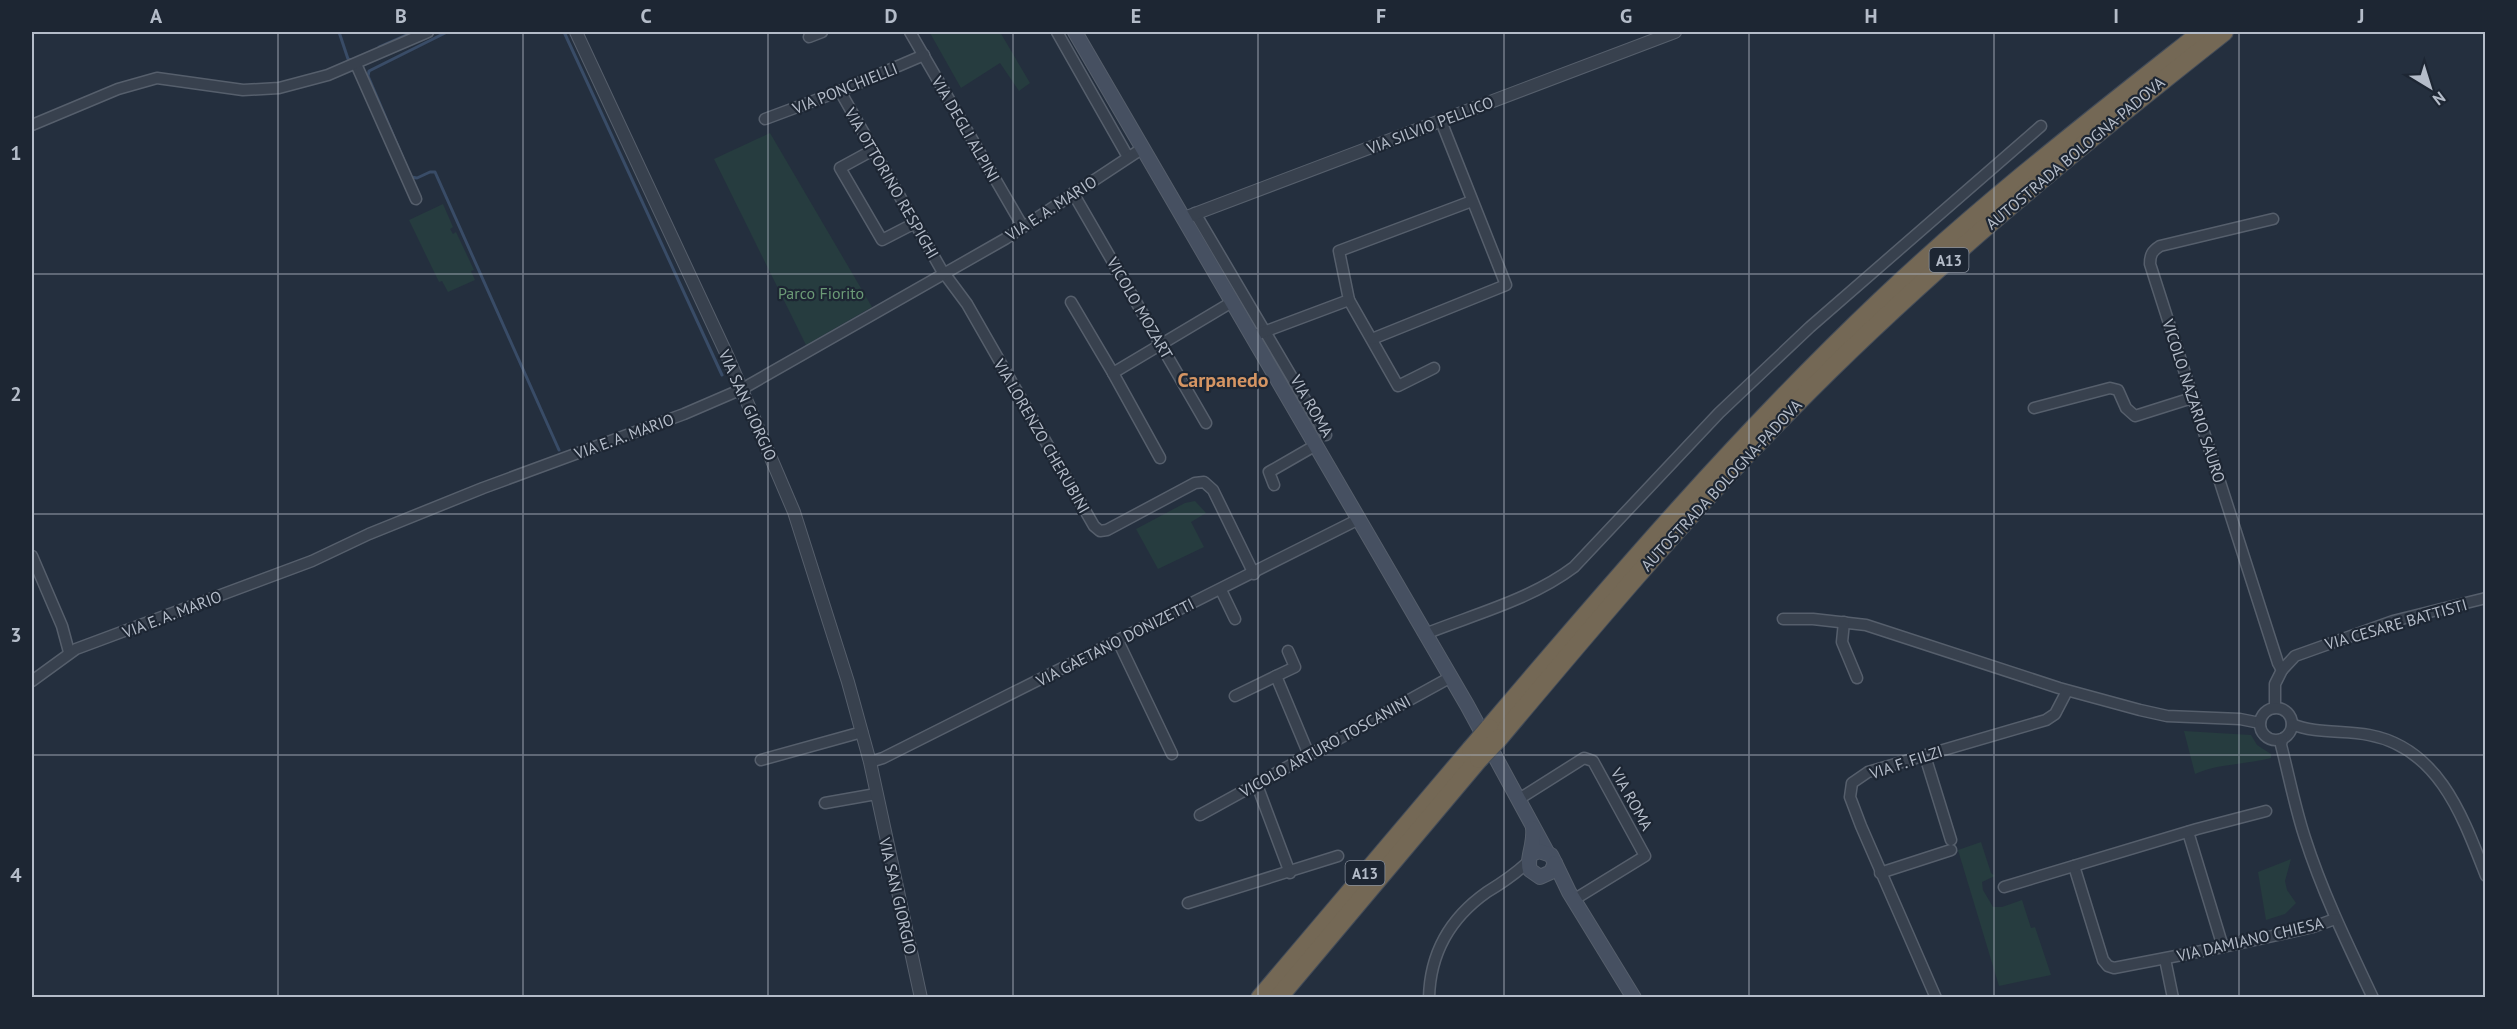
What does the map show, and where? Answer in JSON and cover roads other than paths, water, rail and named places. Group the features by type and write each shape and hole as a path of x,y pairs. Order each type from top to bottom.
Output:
{"highway":[{"name":"AUTOSTRADA BOLOGNA-PADOVA","path":"1494,733 1684,501 1777,401 1880,301 1999,195 2202,32"},
{"name":"AUTOSTRADA BOLOGNA-PADOVA","path":"1260,998 1694,510 1790,409 1890,312 2022,195 2223,32"},
{"name":"AUTOSTRADA BOLOGNA-PADOVA","path":"1278,998 1475,754"}],"main road":[{"name":"VIA ROMA","path":"1075,32 1143,148 1190,215 1232,302 1258,333 1321,440 1359,519 1572,896 1634,998"},
{"name":"VIA ROMA","path":"1530,858 1534,838 1532,824"},
{"path":"1539,851 1551,858 1551,873 1540,877 1530,870 1530,858 1539,851"},
{"name":"VIA ROMA","path":"1540,877 1551,879 1572,896"}],"street":[{"path":"32,125 118,89 157,78 225,88 261,90 311,80 356,64 428,32"},
{"name":"VIA SAN GIORGIO","path":"576,32 742,389 794,512 833,632 870,762 921,998"},
{"path":"809,36 822,32"},
{"name":"VIA DEGLI ALPINI","path":"910,32 1023,227"},
{"path":"1057,32 1128,157"},
{"name":"VIA SILVIO PELLICO","path":"1190,215 1675,32"},
{"name":"VIA PONCHIELLI","path":"765,119 840,91 924,55"},
{"path":"356,64 416,199"},
{"name":"VIA OTTORINO RESPIGHI","path":"840,91 945,273"},
{"path":"1372,339 1506,285 1441,121"},
{"path":"1425,634 1527,595 1556,580 1574,567 1719,413 1810,327 2041,126"},
{"name":"VIA E. A. MARIO","path":"69,652 312,561 369,534 483,488 684,414 742,389 1023,227 1143,148"},
{"path":"873,150 840,168 882,240 915,223"},
{"name":"VICOLO MOZART","path":"1073,193 1206,423"},
{"path":"1434,368 1398,386 1349,300 1339,251 1472,201"},
{"name":"VIA ROMA","path":"1190,215 1258,333"},
{"name":"VICOLO NAZARIO SAURO","path":"2273,219 2160,246 2150,256 2150,264 2282,670"},
{"name":"VIA LORENZO CHERUBINI","path":"945,273 967,304 1094,526 1100,531 1107,530 1195,483 1204,482 1213,490 1254,574"},
{"path":"1258,333 1349,300"},
{"path":"1071,302 1160,458"},
{"path":"1113,373 1232,302"},
{"path":"2034,408 2110,388 2118,390 2126,408 2135,416 2192,398"},
{"path":"1274,485 1269,472 1321,440"},
{"name":"VIA GAETANO DONIZETTI","path":"870,762 883,758 1254,574 1359,519"},
{"path":"32,556 62,626 69,652 49,670 32,681"},
{"path":"1221,590 1235,619"},
{"name":"VIA CESARE BATTISTI","path":"2282,670 2295,656 2319,646 2394,621 2486,598"},
{"path":"1783,620 1813,619 1844,622 1885,630 2067,691 2167,716 2240,719 2260,723"},
{"path":"1844,622 1842,642 1857,678"},
{"path":"1118,641 1172,754"},
{"path":"1235,696 1295,667 1288,651"},
{"path":"2275,708 2275,684 2282,670"},
{"path":"1276,676 1309,755"},
{"name":"VICOLO ARTURO TOSCANINI","path":"1200,815 1450,677"},
{"name":"VIA F. FILZI","path":"1936,998 1880,873 1850,797 1852,783 1868,772 2046,720 2055,714 2067,691"},
{"path":"2260,723 2266,711 2275,708 2280,708 2289,714 2292,724 2289,733 2282,739 2281,745 2304,835 2335,919 2373,998"},
{"path":"2260,723 2267,737 2282,739"},
{"path":"2292,724 2385,738 2420,757 2449,794 2486,876"},
{"path":"761,760 862,732"},
{"path":"1880,873 1951,845 1924,756"},
{"name":"VIA ROMA","path":"1519,799 1584,758 1593,761 1645,856 1572,896"},
{"path":"1257,784 1290,873"},
{"path":"825,803 876,794"},
{"path":"2004,887 2266,811"},
{"path":"2188,832 2223,947"},
{"path":"1188,903 1290,873 1338,856"},
{"path":"1429,998 1434,961 1440,941 1448,928 1467,908 1505,881 1530,858"},
{"name":"VIA DAMIANO CHIESA","path":"2073,866 2103,960 2108,966 2123,968 2313,927 2335,919"},
{"path":"1505,881 1526,875 1540,877"},
{"name":"VIA DAMIANO CHIESA","path":"2165,959 2173,998"}],"waterway":[{"path":"339,32 348,59 351,60"},
{"path":"379,47 413,32"},
{"path":"447,32 369,71 368,76 411,177 417,178 435,172 559,450"},
{"path":"564,32 722,375"}],"district":[{"name":"Carpanedo","path":"1223,380"}],"park label":[{"name":"Parco Fiorito","path":"821,293"}]}
